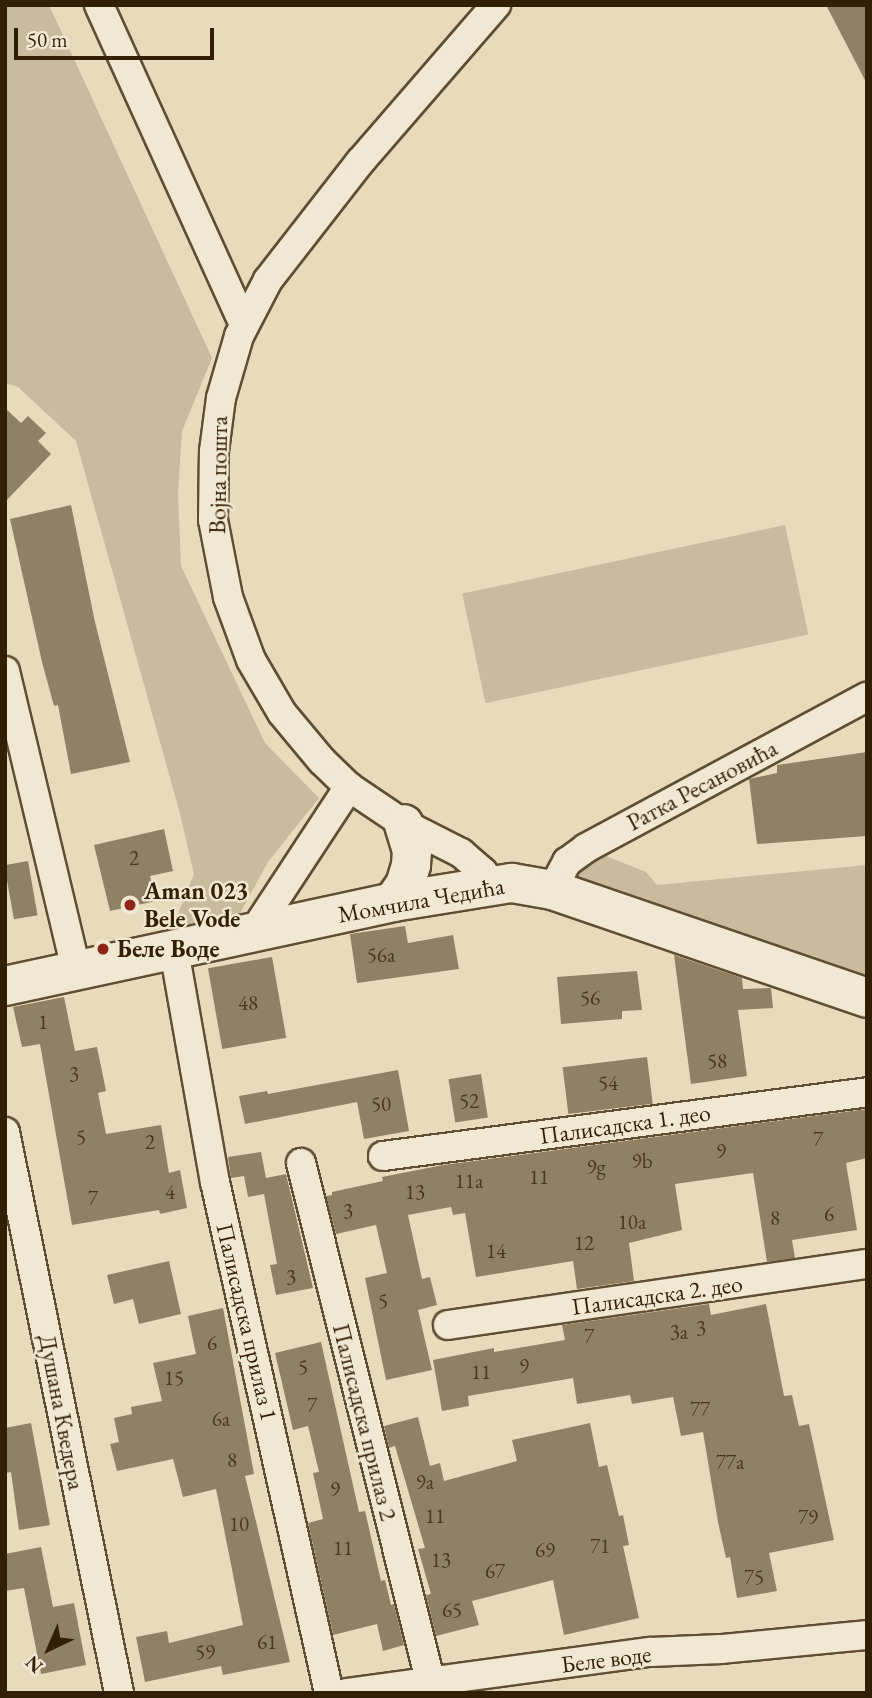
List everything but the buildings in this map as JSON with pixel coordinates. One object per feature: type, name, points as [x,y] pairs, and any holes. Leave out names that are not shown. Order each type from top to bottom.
[{"type":"street","points":[[99,5],[244,325]]},
{"type":"street","name":"Војна пошта","points":[[491,886],[473,862],[404,824],[349,787],[321,761],[282,713],[251,660],[228,597],[213,527],[214,452],[220,398],[244,325],[268,280],[360,162],[496,5]]},
{"type":"street","points":[[5,671],[9,701],[77,973]]},
{"type":"street","name":"Ратка Ресановића","points":[[552,890],[570,858],[586,848],[867,697]]},
{"type":"street","points":[[253,933],[349,787]]},
{"type":"street","points":[[393,902],[408,879],[411,865],[410,837],[404,824]]},
{"type":"street","name":"Момчила Чедића","points":[[5,986],[77,973],[393,902],[522,883],[552,890],[867,998]]},
{"type":"street","name":"Палисадска прилаз 1","points":[[173,950],[215,1182],[329,1693]]},
{"type":"street","name":"Палисадска 1. део","points":[[383,1156],[867,1091]]},
{"type":"street","name":"Душана Кведера","points":[[5,1132],[119,1693]]},
{"type":"street","name":"Палисадска прилаз 2","points":[[300,1163],[430,1680]]},
{"type":"street","name":"Палисадска 2. део","points":[[448,1325],[867,1264]]},
{"type":"street","name":"Беле воде","points":[[346,1693],[650,1652],[721,1649],[867,1635]]},
{"type":"shaded area","points":[[5,5],[49,5],[212,358],[182,431],[178,494],[181,566],[265,743],[319,798],[268,862],[239,915],[228,924],[174,924],[194,874],[179,810],[76,441],[18,387],[5,383]]},
{"type":"shaded area","points":[[785,525],[808,635],[485,703],[462,594]]},
{"type":"shaded area","points":[[586,848],[646,872],[657,885],[867,865],[867,998],[561,872]]},
{"type":"place","name":"Aman 023 Bele Vode","points":[[130,905]]},
{"type":"place","name":"Беле Воде","points":[[103,949]]}]
